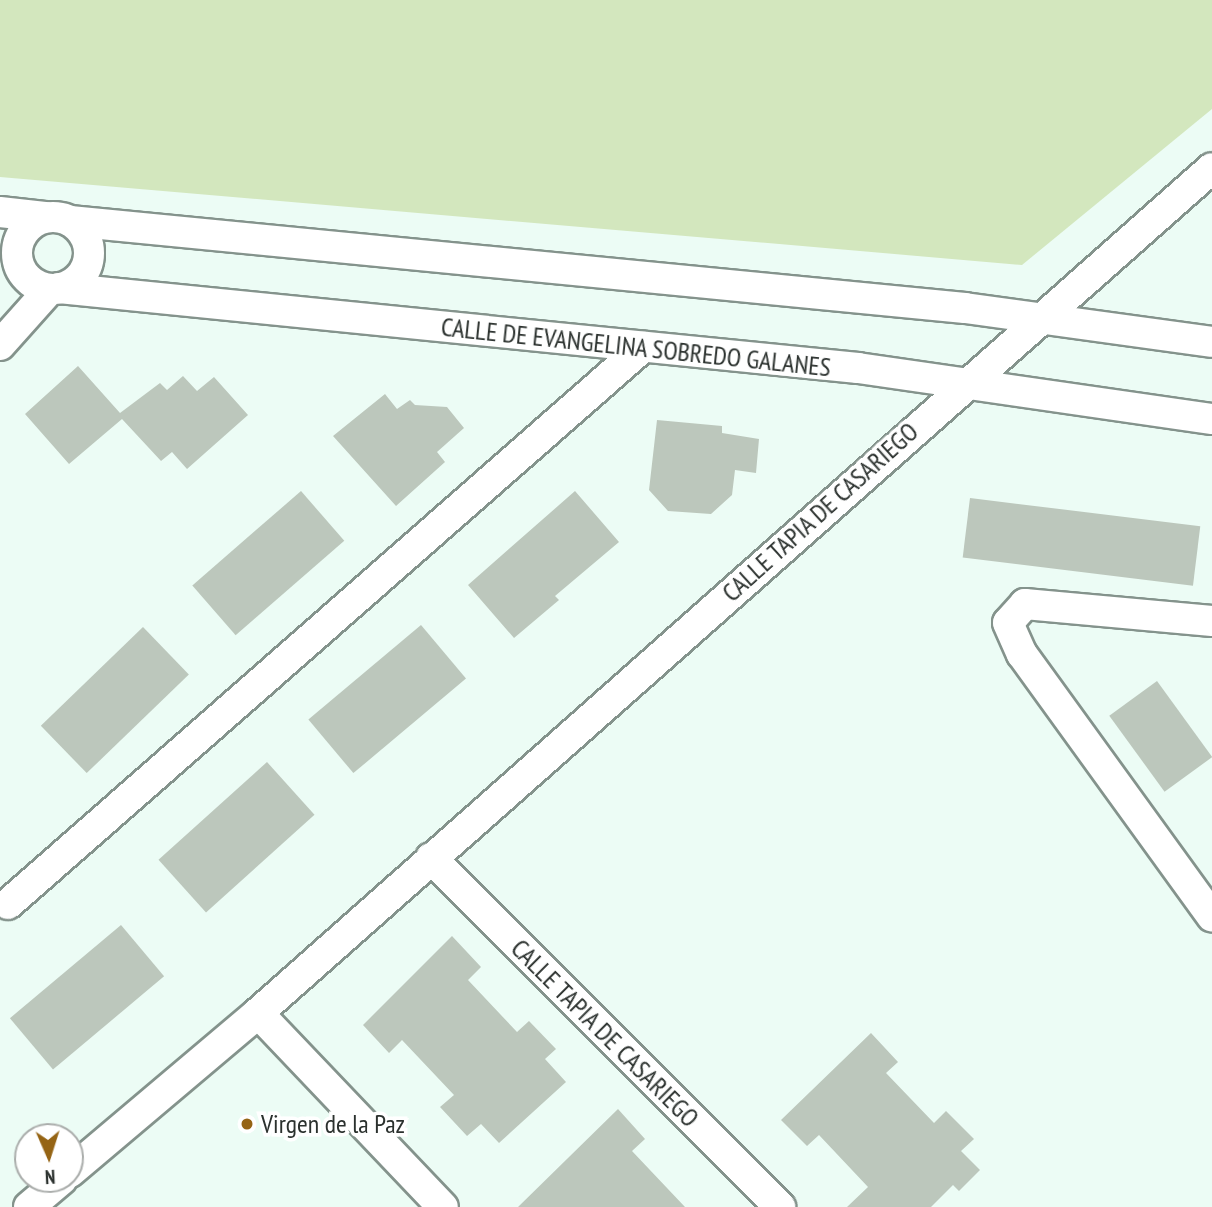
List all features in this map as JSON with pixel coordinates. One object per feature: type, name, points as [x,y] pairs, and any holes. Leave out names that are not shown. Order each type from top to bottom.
[{"type":"street","name":"CALLE TAPIA DE CASARIEGO","points":[[84,1160],[258,1013],[1212,168]]},
{"type":"street","points":[[0,212],[1042,317],[1212,342]]},
{"type":"street","points":[[0,345],[49,288],[79,278],[89,259],[85,237],[57,219]]},
{"type":"street","points":[[49,288],[21,271],[16,249],[26,229],[57,219]]},
{"type":"street","name":"CALLE DE EVANGELINA SOBREDO GALANES","points":[[0,284],[643,347],[968,383],[1212,419]]},
{"type":"street","points":[[8,904],[643,347]]},
{"type":"street","points":[[1212,621],[1025,604],[1008,623],[1022,654],[1212,916]]},
{"type":"street","name":"CALLE TAPIA DE CASARIEGO","points":[[431,858],[780,1207]]},
{"type":"street","points":[[258,1013],[443,1207]]},
{"type":"street","points":[[29,1207],[46,1193]]},
{"type":"green space","points":[[0,0],[1212,0],[1212,109],[1022,265],[0,177]]},
{"type":"building","points":[[78,366],[120,413],[160,383],[167,390],[183,376],[197,391],[214,377],[248,415],[187,469],[172,452],[161,461],[122,419],[69,464],[25,414]]},
{"type":"building","points":[[385,394],[397,409],[410,400],[415,405],[447,407],[464,428],[437,452],[445,462],[396,506],[333,436]]},
{"type":"building","points":[[657,420],[722,426],[722,433],[759,439],[756,473],[735,470],[732,495],[711,514],[668,511],[649,490]]},
{"type":"building","points":[[301,491],[344,541],[236,635],[192,585]]},
{"type":"building","points":[[575,491],[619,542],[555,596],[559,600],[514,638],[468,585]]},
{"type":"building","points":[[970,498],[1200,526],[1193,586],[963,558]]},
{"type":"building","points":[[421,625],[466,679],[353,773],[308,719]]},
{"type":"building","points":[[143,627],[189,674],[87,773],[41,726]]},
{"type":"building","points":[[1157,681],[1212,757],[1165,792],[1109,716]]},
{"type":"building","points":[[267,762],[315,815],[206,912],[159,860]]},
{"type":"building","points":[[121,925],[164,976],[53,1070],[10,1018]]},
{"type":"building","points":[[452,936],[481,967],[468,980],[517,1032],[529,1021],[556,1049],[545,1059],[566,1082],[499,1143],[481,1124],[467,1136],[440,1107],[454,1095],[402,1040],[389,1053],[363,1025]]},
{"type":"building","points":[[871,1033],[898,1062],[886,1073],[934,1123],[946,1111],[974,1139],[961,1151],[980,1170],[959,1191],[953,1185],[931,1207],[847,1207],[868,1187],[819,1135],[807,1146],[781,1120]]},
{"type":"building","points":[[618,1109],[645,1139],[632,1151],[685,1207],[518,1207]]},
{"type":"place","name":"Virgen de la Paz","points":[[247,1124]]}]
